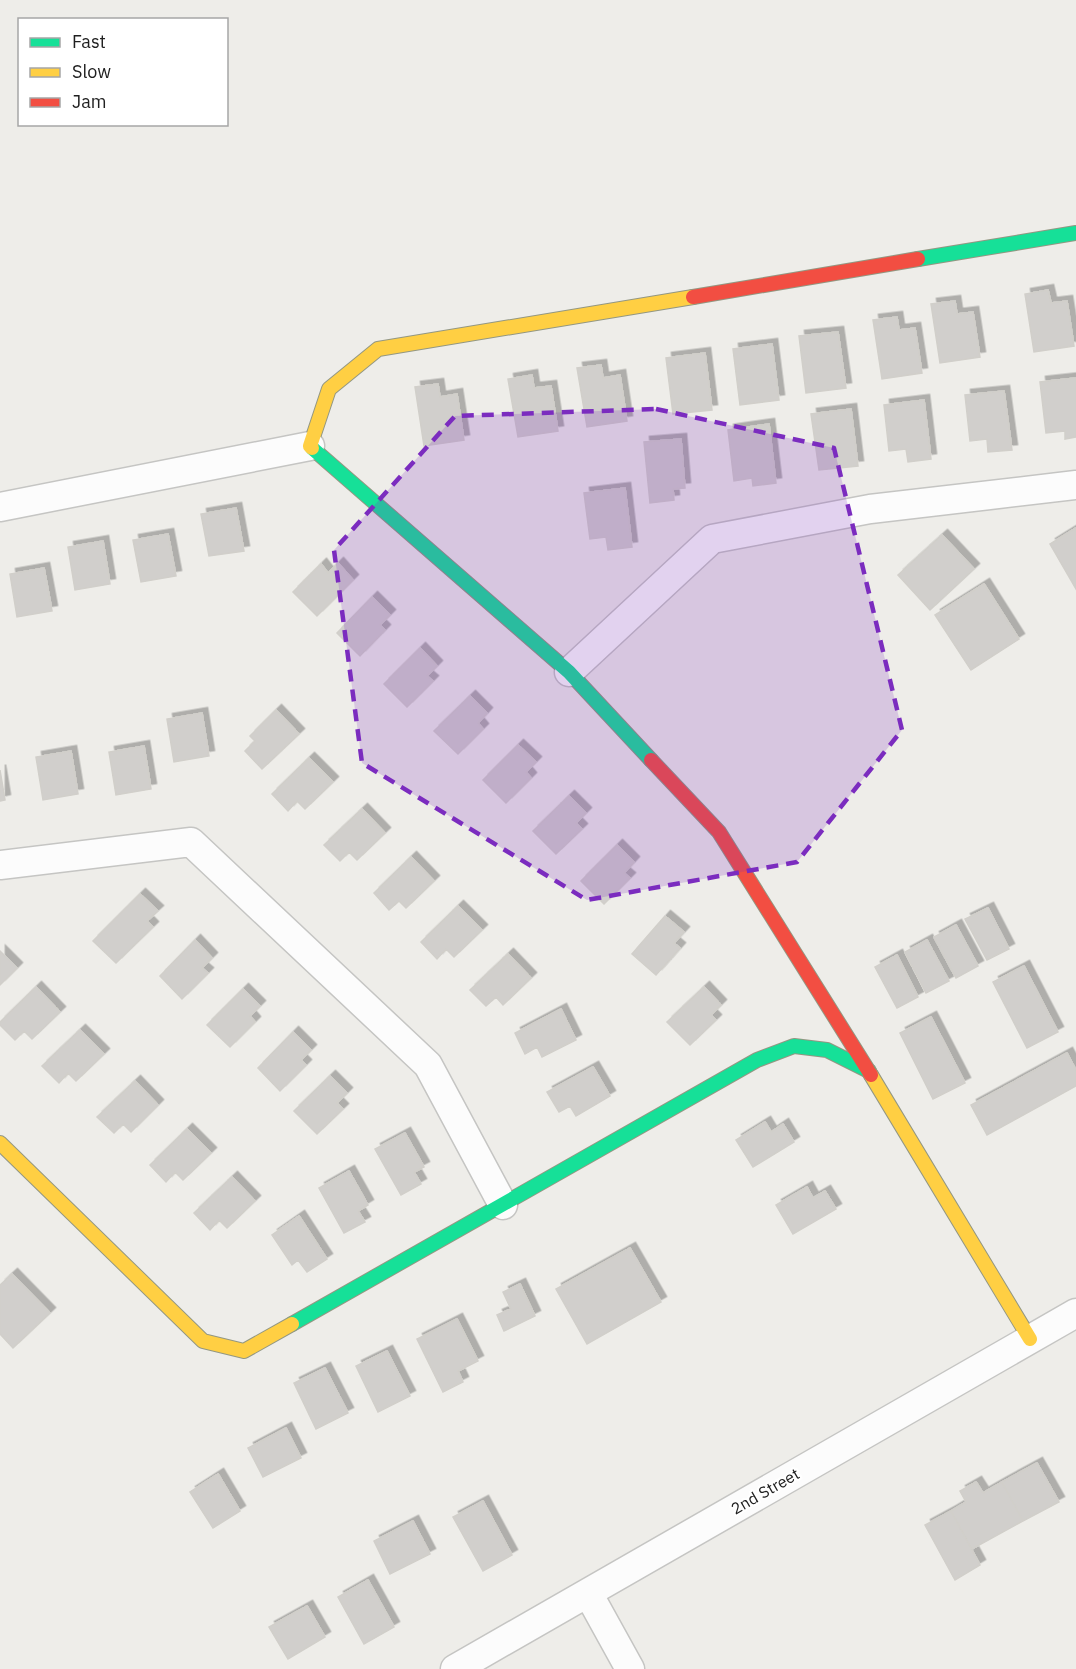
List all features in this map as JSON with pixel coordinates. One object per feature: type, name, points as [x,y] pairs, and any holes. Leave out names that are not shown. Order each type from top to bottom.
[{"type":"street","points":[[310,446],[329,389],[378,349],[1076,233]]},
{"type":"street","points":[[0,507],[310,446]]},
{"type":"street","points":[[310,446],[569,672],[719,832],[869,1071],[1030,1339]]},
{"type":"street","points":[[569,672],[712,539],[870,509],[1076,485]]},
{"type":"street","points":[[0,866],[191,842],[428,1065],[503,1205]]},
{"type":"street","points":[[0,1143],[203,1341],[244,1351],[757,1060],[794,1046],[827,1050],[869,1071]]},
{"type":"street","name":"2nd Street","points":[[455,1669],[1076,1313]]},
{"type":"street","points":[[588,1593],[630,1669]]},
{"type":"highlighted area","points":[[656,409],[834,448],[902,730],[797,862],[587,900],[362,763],[334,550],[455,416]]},
{"type":"building","points":[[1048,290],[1051,303],[1067,301],[1074,346],[1034,352],[1025,294]]},
{"type":"building","points":[[955,301],[957,314],[973,312],[980,357],[940,363],[931,304]]},
{"type":"building","points":[[897,317],[899,330],[915,328],[922,373],[882,379],[873,320]]},
{"type":"building","points":[[838,332],[846,388],[806,393],[799,336]]},
{"type":"building","points":[[772,344],[779,400],[740,405],[733,349]]},
{"type":"building","points":[[705,353],[712,410],[673,414],[666,358]]},
{"type":"building","points":[[601,365],[603,378],[620,375],[627,421],[587,427],[577,368]]},
{"type":"building","points":[[532,375],[534,388],[551,386],[558,431],[518,437],[508,379]]},
{"type":"building","points":[[1076,378],[1076,437],[1065,439],[1065,431],[1046,433],[1040,382]]},
{"type":"building","points":[[438,384],[440,397],[457,394],[464,440],[424,446],[415,387]]},
{"type":"building","points":[[1004,391],[1012,450],[988,452],[987,439],[970,441],[965,395]]},
{"type":"building","points":[[924,400],[931,459],[908,462],[906,449],[889,451],[884,405]]},
{"type":"building","points":[[851,409],[858,466],[819,470],[811,414]]},
{"type":"building","points":[[769,424],[776,483],[753,486],[752,478],[734,481],[728,430]]},
{"type":"building","points":[[681,439],[685,488],[673,489],[674,500],[650,503],[644,442]]},
{"type":"building","points":[[625,488],[632,547],[608,550],[606,537],[590,539],[584,493]]},
{"type":"building","points":[[236,508],[244,551],[209,556],[201,514]]},
{"type":"building","points":[[1076,528],[1076,589],[1050,544]]},
{"type":"building","points":[[168,534],[176,576],[141,582],[133,540]]},
{"type":"building","points":[[942,535],[974,569],[930,610],[898,575]]},
{"type":"building","points":[[103,541],[110,584],[75,590],[68,547]]},
{"type":"building","points":[[338,563],[353,580],[317,616],[293,592],[321,564],[328,573]]},
{"type":"building","points":[[44,568],[52,611],[17,617],[10,574]]},
{"type":"building","points":[[984,584],[1019,639],[971,670],[935,615]]},
{"type":"building","points":[[372,597],[390,615],[380,625],[385,630],[360,656],[337,633]]},
{"type":"building","points":[[420,648],[437,666],[427,676],[433,681],[407,707],[384,684]]},
{"type":"building","points":[[470,696],[487,713],[478,723],[483,729],[458,754],[434,731]]},
{"type":"building","points":[[276,710],[299,734],[262,769],[245,751],[255,741],[250,736]]},
{"type":"building","points":[[202,713],[209,756],[174,762],[167,719]]},
{"type":"building","points":[[518,745],[536,762],[526,772],[531,778],[506,803],[483,780]]},
{"type":"building","points":[[144,746],[151,789],[116,795],[109,752]]},
{"type":"building","points":[[71,751],[78,794],[43,800],[36,757]]},
{"type":"building","points":[[309,758],[333,782],[305,809],[297,801],[288,811],[272,794]]},
{"type":"building","points":[[0,770],[5,800],[0,801]]},
{"type":"building","points":[[569,796],[586,813],[576,823],[582,829],[556,854],[533,831]]},
{"type":"building","points":[[362,809],[385,833],[357,860],[349,852],[340,861],[324,845]]},
{"type":"building","points":[[617,845],[634,862],[624,873],[630,878],[604,904],[581,881]]},
{"type":"building","points":[[411,857],[434,881],[406,908],[399,901],[389,910],[374,893]]},
{"type":"building","points":[[140,894],[158,911],[147,921],[153,927],[116,963],[93,941]]},
{"type":"building","points":[[458,906],[482,930],[454,957],[446,949],[437,959],[421,942]]},
{"type":"building","points":[[988,908],[1009,949],[987,960],[965,919]]},
{"type":"building","points":[[665,916],[684,932],[674,943],[680,948],[656,975],[632,954]]},
{"type":"building","points":[[956,925],[978,966],[956,978],[934,937]]},
{"type":"building","points":[[195,940],[212,958],[202,968],[208,973],[182,999],[160,976]]},
{"type":"building","points":[[927,940],[949,981],[926,993],[905,952]]},
{"type":"building","points":[[0,951],[17,968],[0,985]]},
{"type":"building","points":[[508,954],[531,978],[503,1005],[496,997],[486,1006],[470,990]]},
{"type":"building","points":[[897,955],[918,997],[897,1008],[875,967]]},
{"type":"building","points":[[1024,966],[1058,1032],[1027,1048],[993,982]]},
{"type":"building","points":[[36,987],[60,1012],[32,1039],[24,1031],[15,1040],[0,1025],[0,1022]]},
{"type":"building","points":[[704,987],[721,1005],[711,1015],[716,1020],[690,1045],[667,1022]]},
{"type":"building","points":[[243,989],[260,1006],[250,1016],[255,1022],[230,1047],[207,1025]]},
{"type":"building","points":[[561,1009],[576,1040],[542,1057],[537,1047],[525,1054],[515,1033]]},
{"type":"building","points":[[931,1017],[965,1083],[933,1099],[900,1033]]},
{"type":"building","points":[[80,1030],[104,1054],[76,1081],[68,1073],[59,1083],[42,1066]]},
{"type":"building","points":[[293,1032],[311,1050],[301,1060],[306,1065],[280,1091],[258,1068]]},
{"type":"building","points":[[1067,1053],[1076,1070],[1076,1086],[987,1135],[971,1105]]},
{"type":"building","points":[[593,1067],[610,1096],[576,1116],[570,1106],[559,1112],[547,1092]]},
{"type":"building","points":[[330,1076],[347,1093],[337,1103],[343,1109],[317,1134],[294,1111]]},
{"type":"building","points":[[135,1081],[158,1105],[131,1132],[123,1124],[114,1133],[97,1117]]},
{"type":"building","points":[[765,1122],[771,1132],[783,1124],[794,1142],[753,1167],[736,1140]]},
{"type":"building","points":[[187,1129],[211,1153],[183,1180],[175,1172],[166,1182],[150,1165]]},
{"type":"building","points":[[405,1133],[424,1167],[414,1172],[421,1184],[401,1195],[375,1149]]},
{"type":"building","points":[[349,1171],[368,1205],[358,1211],[365,1222],[344,1233],[319,1188]]},
{"type":"building","points":[[232,1177],[255,1201],[227,1228],[219,1220],[210,1230],[194,1213]]},
{"type":"building","points":[[807,1187],[813,1198],[825,1191],[836,1209],[793,1234],[776,1205]]},
{"type":"building","points":[[299,1216],[327,1259],[307,1272],[298,1260],[292,1265],[272,1235]]},
{"type":"building","points":[[630,1248],[661,1302],[587,1344],[556,1289]]},
{"type":"building","points":[[12,1274],[50,1313],[13,1348],[0,1334],[0,1285]]},
{"type":"building","points":[[520,1284],[535,1316],[504,1331],[497,1315],[511,1309],[503,1292]]},
{"type":"building","points":[[457,1319],[478,1361],[458,1371],[463,1382],[443,1392],[417,1339]]},
{"type":"building","points":[[387,1351],[410,1396],[378,1412],[356,1366]]},
{"type":"building","points":[[325,1368],[348,1413],[316,1429],[294,1383]]},
{"type":"building","points":[[286,1428],[301,1458],[263,1477],[248,1448]]},
{"type":"building","points":[[1037,1463],[1059,1502],[1023,1521],[1002,1482]]},
{"type":"building","points":[[218,1474],[240,1511],[213,1528],[190,1492]]},
{"type":"building","points":[[976,1482],[983,1493],[1002,1482],[1023,1521],[972,1549],[951,1511],[966,1502],[960,1491]]},
{"type":"building","points":[[483,1501],[512,1555],[483,1571],[453,1517]]},
{"type":"building","points":[[951,1511],[980,1565],[955,1580],[925,1525]]},
{"type":"building","points":[[413,1521],[430,1554],[390,1574],[374,1541]]},
{"type":"building","points":[[368,1580],[394,1627],[364,1644],[338,1597]]},
{"type":"building","points":[[307,1606],[325,1637],[288,1659],[269,1627]]},
{"type":"traffic: fast","points":[[918,259],[1076,233]]},
{"type":"traffic: fast","points":[[312,448],[569,672],[651,760]]},
{"type":"traffic: fast","points":[[292,1324],[757,1060],[794,1046],[827,1050],[869,1071]]},
{"type":"traffic: slow","points":[[312,448],[310,446],[329,389],[378,349],[693,297]]},
{"type":"traffic: slow","points":[[871,1075],[1030,1339]]},
{"type":"traffic: slow","points":[[0,1143],[203,1341],[244,1351],[292,1324]]},
{"type":"traffic: jam","points":[[693,297],[918,259]]},
{"type":"traffic: jam","points":[[651,760],[719,832],[871,1075]]}]
